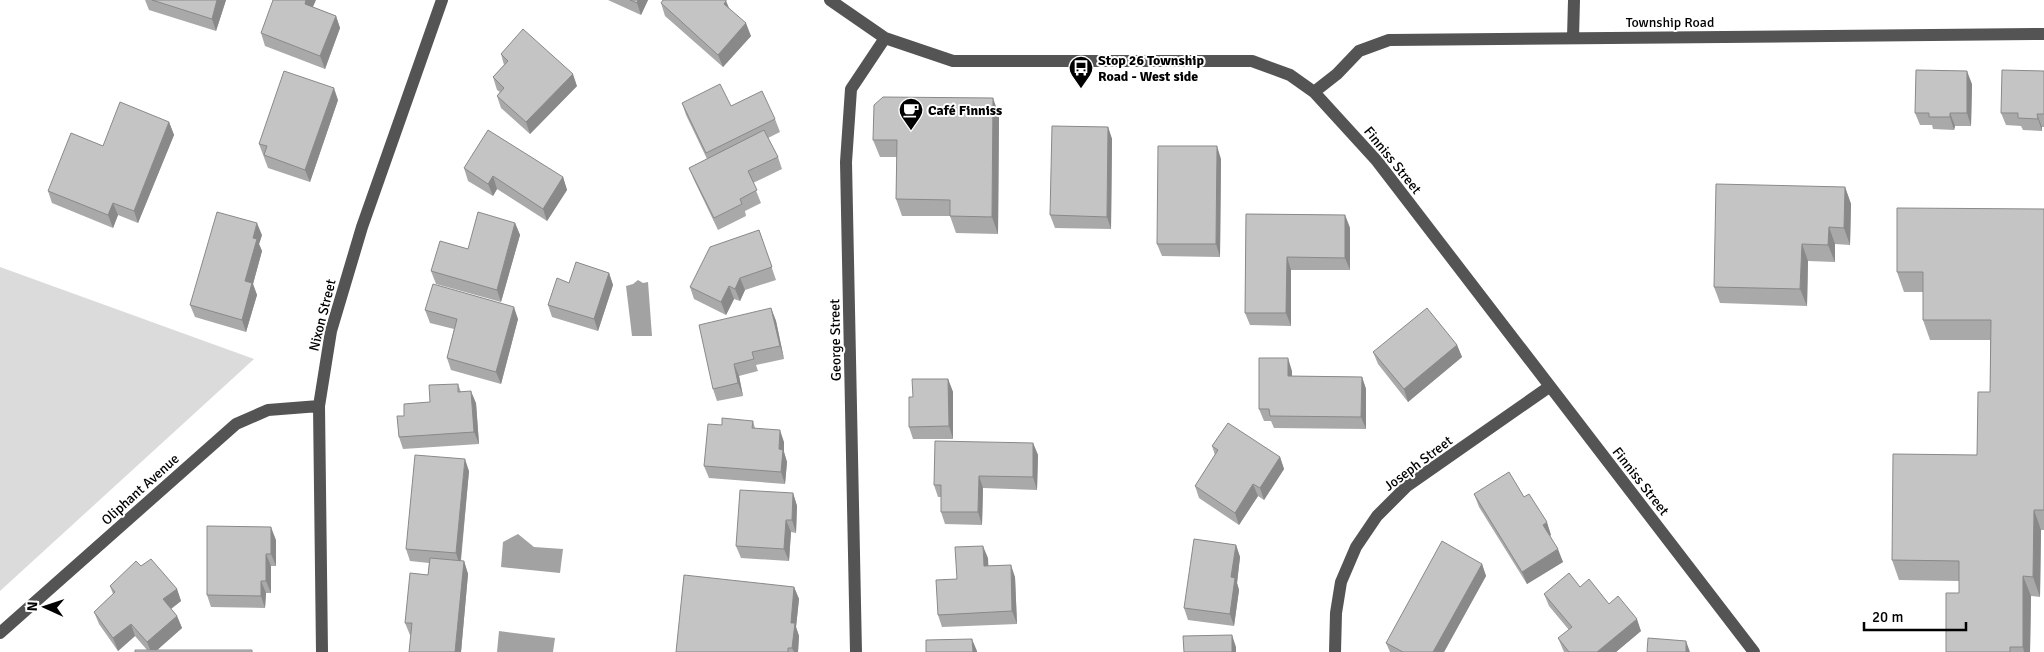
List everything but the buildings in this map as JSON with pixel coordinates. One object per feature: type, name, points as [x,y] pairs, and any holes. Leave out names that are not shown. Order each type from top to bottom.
[{"type":"street","name":"Nixon Street","points":[[322,652],[319,406],[331,331],[362,227],[442,0]]},
{"type":"street","name":"Finniss Street","points":[[830,0],[885,38],[953,61],[1252,61],[1290,75],[1314,92],[1377,161],[1754,652]]},
{"type":"street","points":[[1573,38],[1574,0]]},
{"type":"street","name":"Township Road","points":[[1314,92],[1337,74],[1359,50],[1389,40],[2044,34]]},
{"type":"street","name":"George Street","points":[[856,652],[846,162],[851,89],[885,38]]},
{"type":"street","name":"Joseph Street","points":[[1335,652],[1336,613],[1341,582],[1356,547],[1377,516],[1407,486],[1549,387]]},
{"type":"street","name":"Oliphant Avenue","points":[[0,633],[236,424],[268,410],[319,406]]},
{"type":"shaded area","points":[[0,267],[254,359],[0,591]]},
{"type":"shaded area","points":[[638,280],[643,283],[648,282],[652,336],[632,336],[626,286]]},
{"type":"shaded area","points":[[518,534],[534,547],[563,549],[560,573],[501,567],[503,542]]},
{"type":"shaded area","points":[[499,631],[555,638],[553,652],[497,652]]},
{"type":"place","name":"Stop 26 Township Road - West side","points":[[1081,89]]},
{"type":"place","name":"Café Finniss","points":[[911,131]]}]
